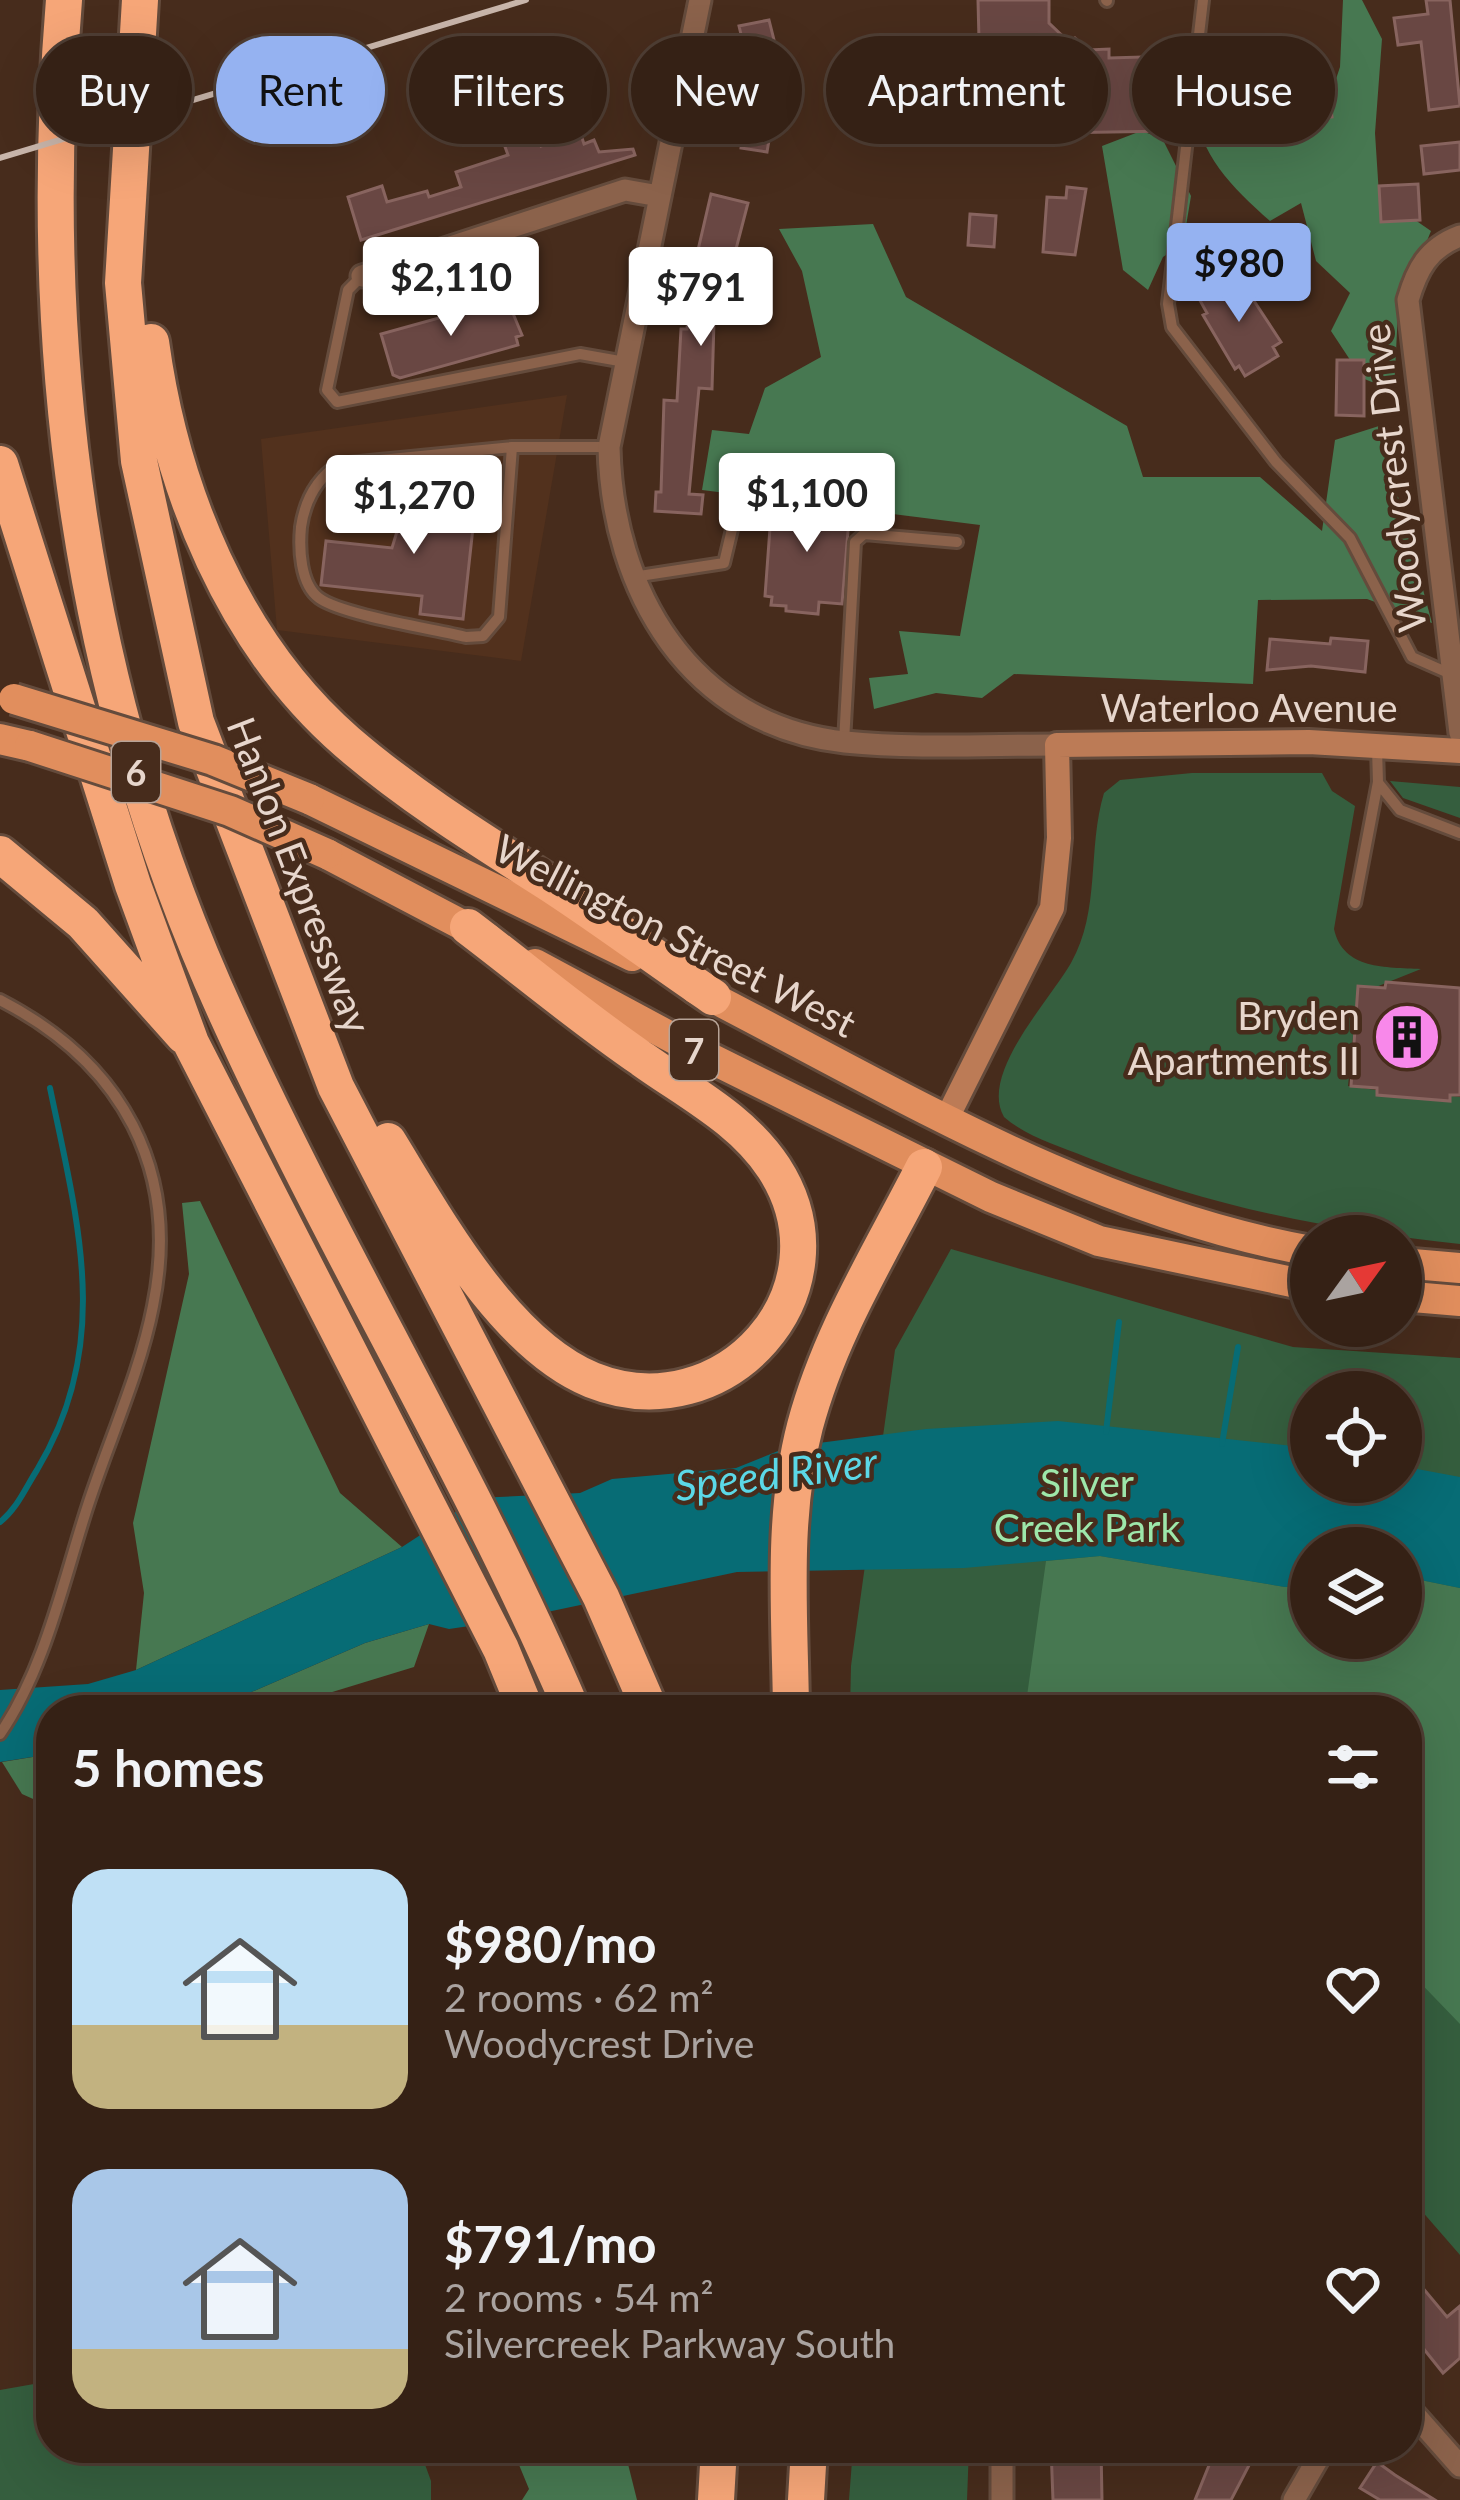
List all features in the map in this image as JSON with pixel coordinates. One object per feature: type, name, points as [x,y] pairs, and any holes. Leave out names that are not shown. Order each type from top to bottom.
[{"type":"highway","name":"6","points":[[64,0],[55,110],[59,358],[69,473],[109,686],[165,866],[226,1014],[464,1480],[565,1695]]},
{"type":"highway","name":"Hanlon Expressway","points":[[140,0],[123,283],[139,460],[196,722],[313,1014],[336,1087],[532,1461],[643,1695]]},
{"type":"highway","points":[[128,148],[157,385],[169,435],[204,538],[257,637],[344,740],[379,768],[713,997]]},
{"type":"highway","points":[[0,464],[133,884],[191,1043],[519,1695]]},
{"type":"highway","points":[[0,854],[83,922],[191,1043]]},
{"type":"highway","points":[[313,1014],[441,1225],[521,1329],[592,1380],[634,1390],[678,1390],[728,1373],[766,1340],[788,1298],[798,1255],[792,1210],[774,1169],[737,1126],[468,927]]},
{"type":"highway","points":[[791,1695],[794,1493],[818,1386],[851,1302],[924,1167]]},
{"type":"highway","points":[[716,2500],[718,2463]]},
{"type":"highway","points":[[806,2500],[808,2463]]},
{"type":"main road","name":"Wellington Street West","points":[[7,698],[154,740],[308,800],[505,890],[1093,1191],[1236,1238],[1290,1247]]},
{"type":"main road","name":"7","points":[[15,743],[210,804],[327,854],[924,1167],[1099,1241],[1290,1282]]},
{"type":"main road","name":"Waterloo Avenue","points":[[924,1167],[947,1118]]},
{"type":"main road","points":[[1422,1265],[1460,1268]]},
{"type":"main road","points":[[1422,1298],[1460,1301]]},
{"type":"street","points":[[700,0],[609,447],[613,516],[630,577],[665,637],[709,682],[781,724],[844,742],[1057,745]]},
{"type":"street","points":[[362,276],[626,190],[659,196]]},
{"type":"street","name":"Woodycrest Drive","points":[[1460,236],[1434,249],[1416,272],[1408,300],[1460,734]]},
{"type":"street","name":"Waterloo Avenue","points":[[947,1118],[1052,908],[1059,863],[1057,745],[1377,745],[1460,751]]},
{"type":"street","points":[[1422,2423],[1460,2466]]},
{"type":"street","points":[[1002,2463],[1002,2500]]},
{"type":"street","points":[[1294,2500],[1315,2463]]},
{"type":"lane","points":[[1203,0],[1168,304],[1172,327],[1276,462],[1350,538],[1412,656],[1453,675]]},
{"type":"lane","points":[[362,276],[349,290],[328,390],[337,402],[580,354],[625,362]]},
{"type":"lane","points":[[512,447],[500,617],[483,636],[466,637],[341,606],[320,598],[310,586],[298,550],[304,508],[323,475],[339,464],[512,447],[609,447]]},
{"type":"lane","points":[[630,577],[724,563],[738,504]]},
{"type":"lane","points":[[844,742],[844,674],[858,536],[957,542]]},
{"type":"lane","points":[[1354,903],[1378,782],[1377,745]]},
{"type":"lane","points":[[1378,782],[1400,810],[1460,833]]},
{"type":"lane","points":[[0,1000],[46,1023],[97,1070],[138,1130],[160,1198],[153,1305],[33,1676],[0,1733]]},
{"type":"shaded area","points":[[567,395],[521,661],[277,630],[261,439]]},
{"type":"green space","points":[[1343,0],[1362,0],[1382,39],[1375,133],[1379,195],[1431,231],[1398,312],[1394,391],[1362,378],[1331,331],[1350,293],[1316,261],[1301,203],[1270,221],[1230,182],[1205,144],[1335,144],[1335,82]]},
{"type":"green space","points":[[1132,134],[1132,144],[1165,144],[1191,196],[1183,244],[1163,257],[1148,290],[1123,270],[1102,146]]},
{"type":"green space","points":[[873,224],[906,297],[1127,426],[1143,477],[1260,477],[1322,531],[1335,440],[1379,426],[1432,623],[1367,599],[1258,600],[1253,684],[1014,674],[982,698],[936,693],[874,709],[869,678],[908,674],[899,631],[960,636],[980,525],[702,490],[712,430],[749,434],[765,388],[821,357],[802,271],[779,229]]},
{"type":"green space","points":[[1192,773],[1322,773],[1332,791],[1355,806],[1334,929],[1339,942],[1346,952],[1368,964],[1421,969],[1376,987],[1358,986],[1348,1086],[1376,1090],[1376,1095],[1450,1102],[1451,1096],[1460,1097],[1460,1244],[1422,1239],[1422,1215],[1290,1218],[1224,1203],[1054,1145],[1004,1117],[999,1100],[1009,1059],[1080,943],[1104,793],[1120,780]]},
{"type":"green space","points":[[1390,781],[1460,787],[1460,818],[1403,798]]},
{"type":"green space","points":[[200,1201],[340,1493],[402,1547],[136,1670],[144,1593],[133,1523],[189,1274],[182,1203]]},
{"type":"green space","name":"Silver Creek Park","points":[[951,1249],[1290,1347],[1460,1358],[1460,2255],[1422,2211],[1422,1695],[850,1695],[895,1350]]},
{"type":"green space","points":[[1100,1556],[1290,1587],[1290,1659],[1422,1659],[1422,1580],[1460,1588],[1460,2024],[1422,1985],[1422,1695],[1027,1695],[1046,1561]]},
{"type":"green space","points":[[429,1624],[414,1667],[327,1695],[245,1695],[365,1643]]},
{"type":"green space","points":[[36,1756],[36,1800],[22,1794],[2,1762]]},
{"type":"green space","points":[[36,2384],[36,2463],[424,2463],[431,2500],[0,2500],[0,2390]]},
{"type":"green space","points":[[518,2463],[628,2463],[637,2500],[522,2500],[529,2489]]},
{"type":"green space","points":[[852,2463],[968,2463],[967,2500],[849,2500]]},
{"type":"water","name":"Speed River","points":[[1058,1421],[1290,1446],[1290,1503],[1422,1503],[1422,1470],[1460,1477],[1460,1588],[1422,1580],[1422,1527],[1290,1527],[1290,1587],[1285,1587],[1100,1556],[964,1568],[737,1572],[504,1621],[449,1629],[429,1624],[365,1643],[245,1695],[36,1695],[36,1756],[0,1762],[0,1690],[88,1684],[136,1670],[402,1547],[477,1498],[580,1493],[612,1479],[736,1468],[788,1447],[926,1429]]},
{"type":"building","points":[[978,0],[1049,0],[1049,23],[1063,36],[979,36]]},
{"type":"building","points":[[1426,0],[1450,0],[1460,106],[1429,110],[1421,42],[1398,45],[1394,18],[1428,14]]},
{"type":"building","points":[[769,20],[773,36],[741,36],[739,26]]},
{"type":"building","points":[[1108,49],[1109,58],[1132,57],[1132,132],[1108,132]]},
{"type":"building","points":[[1460,142],[1460,170],[1424,174],[1421,146]]},
{"type":"building","points":[[504,144],[596,144],[599,152],[633,149],[635,155],[361,240],[348,197],[382,186],[387,202],[427,191],[429,197],[461,187],[456,172],[508,155]]},
{"type":"building","points":[[742,144],[768,144],[767,152],[741,148]]},
{"type":"building","points":[[1418,184],[1420,220],[1381,222],[1379,186]]},
{"type":"building","points":[[1067,187],[1086,189],[1075,255],[1043,252],[1047,197],[1066,198]]},
{"type":"building","points":[[711,194],[748,203],[723,299],[761,302],[760,323],[714,321],[712,389],[699,388],[689,494],[703,495],[701,514],[655,511],[656,492],[661,492],[664,400],[677,401],[681,329],[687,329],[692,276]]},
{"type":"building","points":[[970,214],[996,216],[994,247],[968,245]]},
{"type":"building","points":[[1235,272],[1281,342],[1273,347],[1278,356],[1245,376],[1239,366],[1235,369],[1203,315],[1207,313],[1197,295]]},
{"type":"building","points":[[507,299],[522,335],[516,337],[518,345],[400,378],[393,375],[381,334]]},
{"type":"building","points":[[1337,360],[1364,360],[1364,416],[1336,415]]},
{"type":"building","points":[[412,492],[476,500],[463,619],[420,614],[422,596],[321,585],[326,541],[392,548],[399,525],[408,526]]},
{"type":"building","points":[[772,501],[850,507],[842,604],[819,602],[818,614],[771,605],[772,597],[765,596]]},
{"type":"building","points":[[1331,638],[1368,641],[1365,672],[1311,666],[1267,670],[1270,639],[1330,644]]},
{"type":"building","name":"Bryden Apartments II","points":[[1386,982],[1460,988],[1460,1095],[1450,1095],[1450,1101],[1377,1095],[1377,1088],[1351,1086],[1358,986],[1385,988]]},
{"type":"building","points":[[1422,2287],[1447,2317],[1460,2306],[1460,2358],[1443,2373],[1422,2347]]},
{"type":"building","points":[[1052,2463],[1101,2463],[1102,2500],[1053,2500]]},
{"type":"building","points":[[1210,2463],[1250,2463],[1231,2500],[1195,2500]]},
{"type":"building","points":[[1378,2463],[1435,2500],[1380,2500],[1360,2488]]},
{"type":"waterway","points":[[0,1522],[21,1498],[61,1423],[82,1329],[78,1235],[50,1088]]},
{"type":"waterway","points":[[1106,1432],[1119,1322]]},
{"type":"waterway","points":[[1222,1444],[1238,1347]]},
{"type":"railway","points":[[0,158],[526,0]]},
{"type":"place","name":"Bryden Apartments II","points":[[1407,1037]]}]
